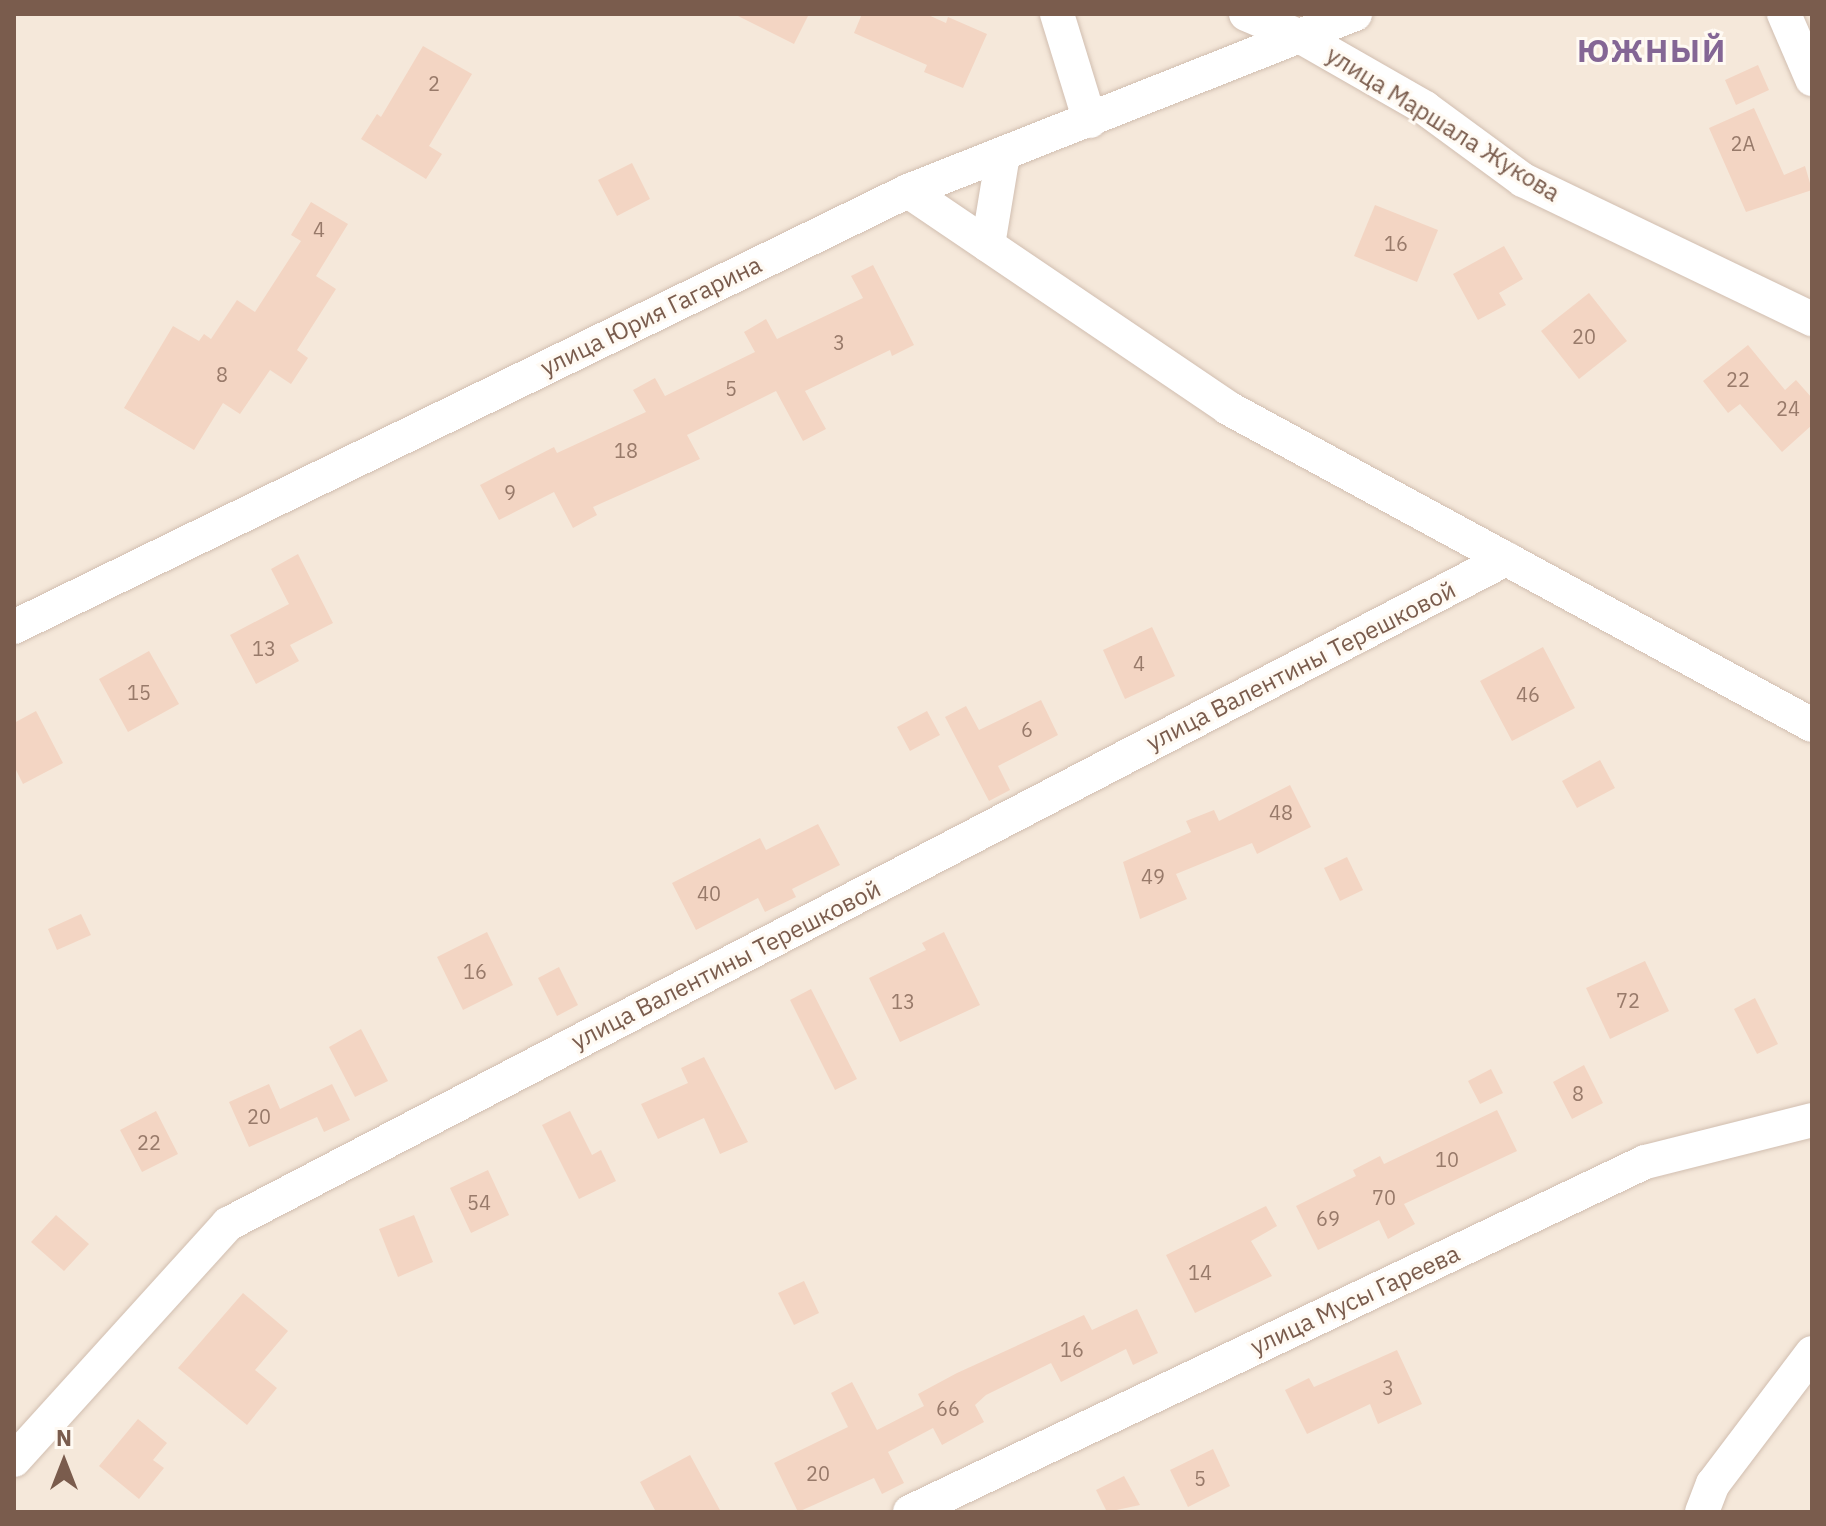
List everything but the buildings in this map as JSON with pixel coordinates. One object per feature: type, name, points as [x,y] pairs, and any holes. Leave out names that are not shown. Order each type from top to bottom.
[{"type":"street","points":[[1057,14],[1090,121]]},
{"type":"street","name":"улица Маршала Жукова","points":[[1246,14],[1303,38],[1425,108],[1523,180],[1812,319]]},
{"type":"street","name":"улица Юрия Гагарина","points":[[14,627],[908,191],[1303,38],[1355,14]]},
{"type":"street","points":[[1784,14],[1812,79]]},
{"type":"street","points":[[988,245],[1003,154]]},
{"type":"street","points":[[908,191],[1228,408],[1812,725]]},
{"type":"street","name":"улица Валентины Терешковой","points":[[14,1460],[228,1224],[1506,559]]},
{"type":"street","name":"улица Мусы Гареева","points":[[910,1512],[1645,1162],[1812,1120]]},
{"type":"street","points":[[1702,1512],[1713,1484],[1812,1353]]},
{"type":"shaded area","points":[[14,14],[1812,14],[1812,1512],[14,1512]]},
{"type":"district","name":"ЮЖНЫЙ","points":[[1652,50]]}]
